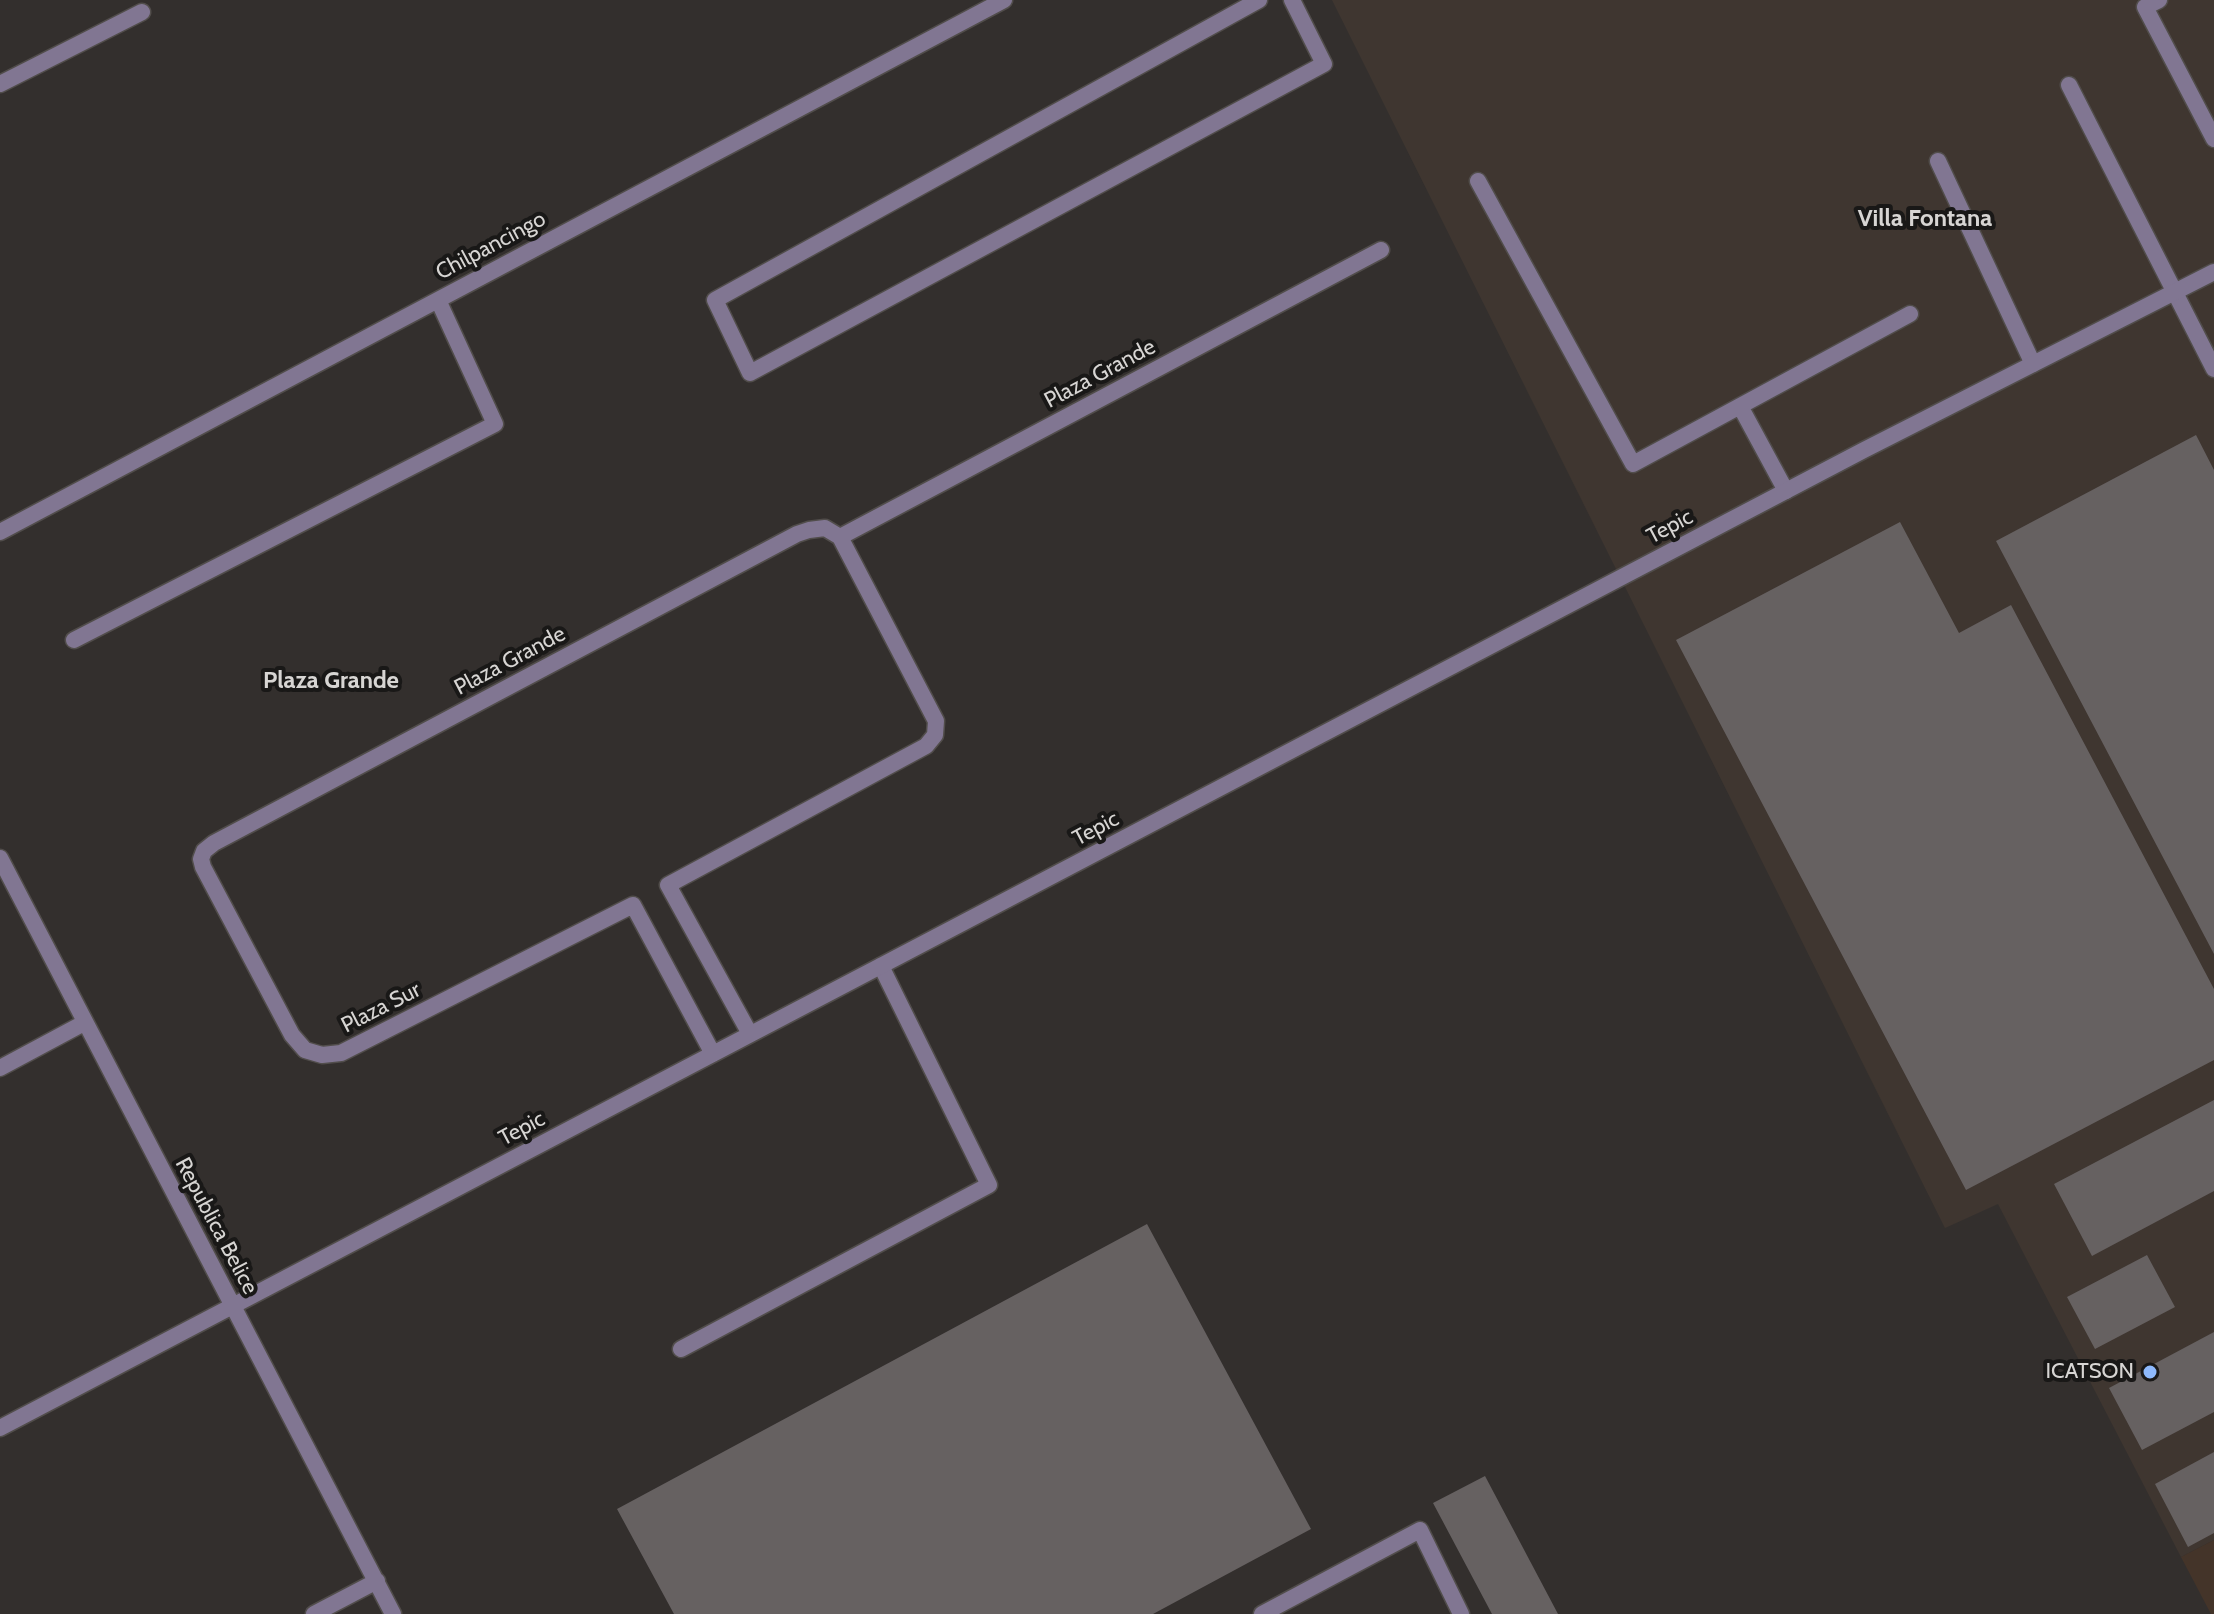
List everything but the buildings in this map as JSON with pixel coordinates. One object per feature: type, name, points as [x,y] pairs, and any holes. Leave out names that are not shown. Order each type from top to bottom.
[{"type":"street","name":"Chilpancingo","points":[[0,532],[1004,0]]},
{"type":"street","points":[[1259,0],[715,300],[750,373],[1324,64],[1292,0]]},
{"type":"street","points":[[2159,0],[2145,7],[2214,139]]},
{"type":"street","points":[[0,84],[142,12]]},
{"type":"street","points":[[2069,85],[2214,369]]},
{"type":"street","points":[[1938,161],[2033,364]]},
{"type":"street","points":[[1478,181],[1633,464],[1910,314]]},
{"type":"street","name":"Plaza Grande","points":[[204,851],[228,835],[797,534],[825,528],[840,537],[1381,250]]},
{"type":"street","name":"Tepic","points":[[0,1428],[1786,491],[2214,272]]},
{"type":"street","points":[[74,640],[495,424],[438,300]]},
{"type":"street","points":[[1740,406],[1786,491]]},
{"type":"street","points":[[750,1034],[668,885],[926,746],[935,735],[936,721],[840,537]]},
{"type":"street","name":"Plaza Sur","points":[[204,851],[201,859],[203,867],[292,1035],[305,1050],[322,1055],[341,1053],[633,905],[713,1054]]},
{"type":"street","name":"Republica Belice","points":[[0,858],[393,1614]]},
{"type":"street","points":[[681,1349],[989,1185],[881,966]]},
{"type":"street","points":[[0,1068],[84,1023]]},
{"type":"street","points":[[1262,1614],[1420,1530],[1461,1614]]},
{"type":"street","points":[[314,1614],[377,1581]]},
{"type":"shaded area","points":[[1332,0],[2214,0],[2214,1540],[2181,1557],[1998,1204],[1945,1228]]},
{"type":"shaded area","points":[[2214,1540],[2214,1614],[2211,1614],[2181,1557]]},
{"type":"place","name":"ICATSON","points":[[2150,1372]]},
{"type":"district","name":"Villa Fontana","points":[[1925,219]]},
{"type":"district","name":"Plaza Grande","points":[[331,681]]}]
